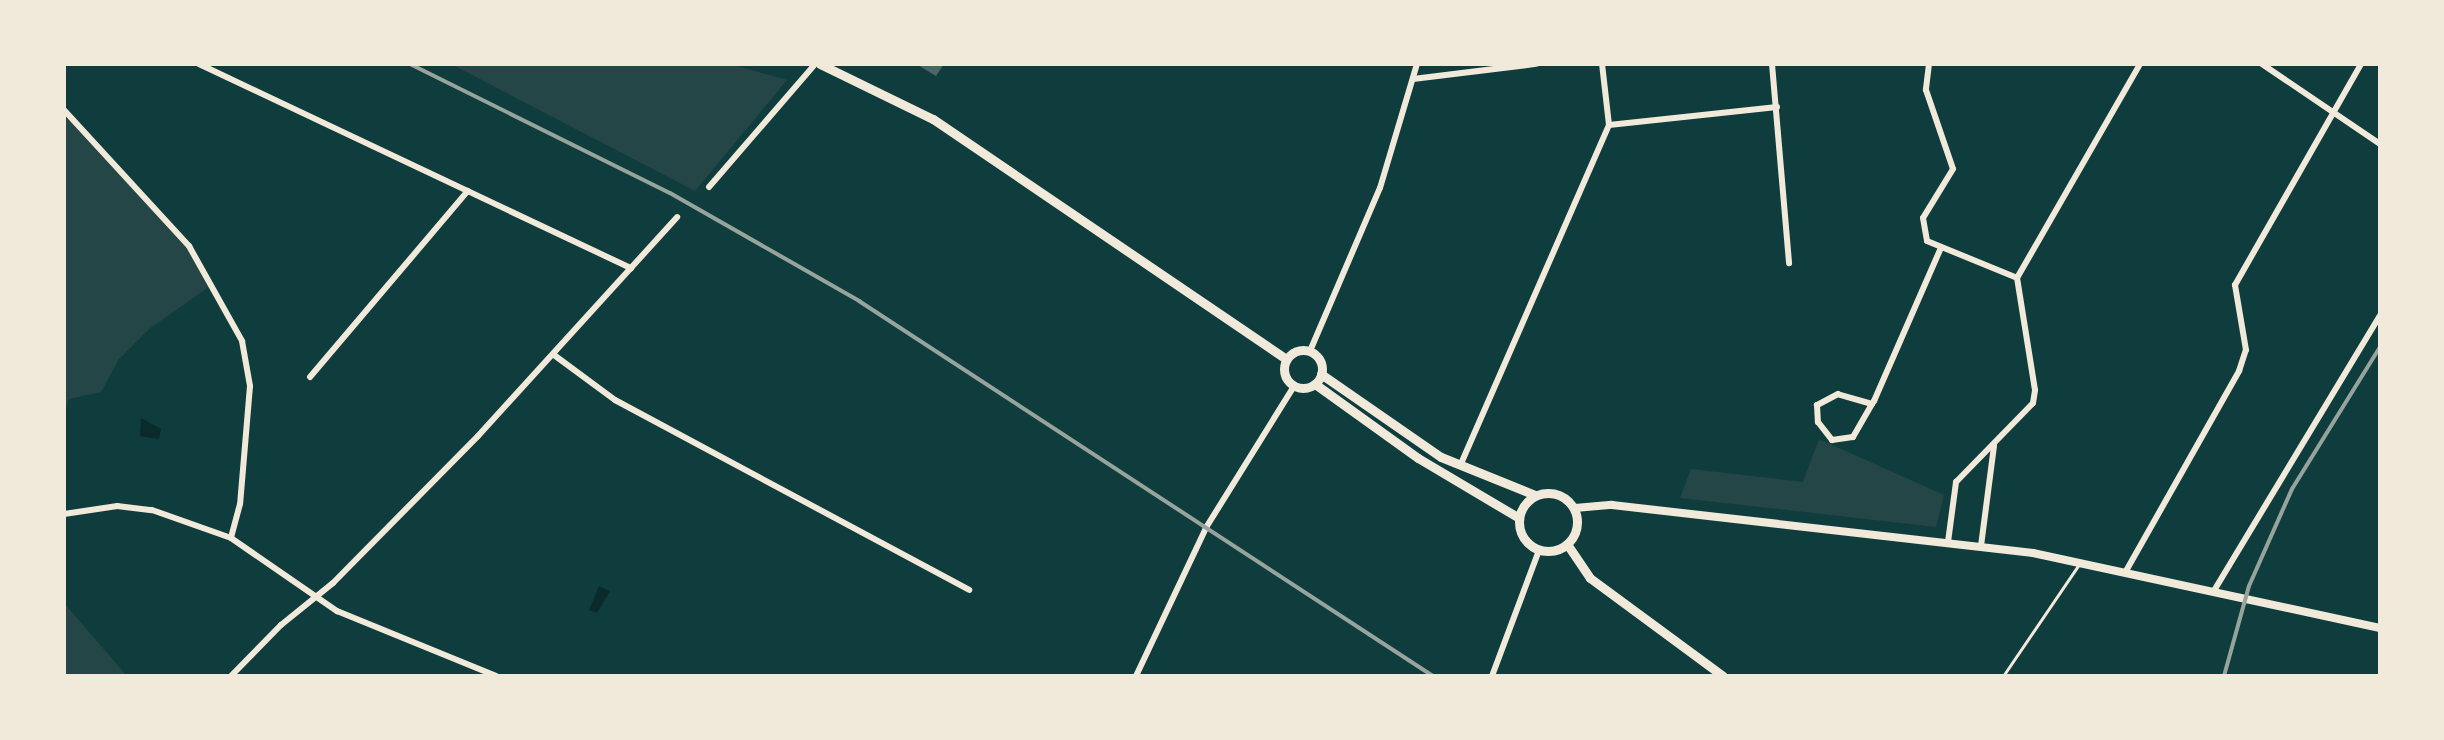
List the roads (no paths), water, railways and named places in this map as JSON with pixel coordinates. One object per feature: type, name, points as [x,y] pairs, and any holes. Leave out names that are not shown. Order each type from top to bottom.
[{"type":"main road","points":[[818,64],[933,119],[1286,359]]},
{"type":"main road","points":[[1315,384],[1321,374],[1318,358],[1310,351],[1297,351],[1286,359],[1283,371],[1294,386],[1315,384],[1418,458],[1519,518],[1526,541],[1539,550],[1567,544],[1577,527],[1575,508],[1553,492],[1535,495],[1460,466],[1405,435],[1321,374]]},
{"type":"main road","points":[[1519,518],[1535,495]]},
{"type":"main road","points":[[1567,544],[1590,578],[1723,676]]},
{"type":"street","points":[[199,64],[631,268]]},
{"type":"street","points":[[709,187],[818,64]]},
{"type":"street","points":[[1310,351],[1380,188],[1417,64]]},
{"type":"street","points":[[1413,79],[1536,64]]},
{"type":"street","points":[[1460,466],[1609,125],[1602,64]]},
{"type":"street","points":[[1772,64],[1789,263]]},
{"type":"street","points":[[1929,64],[1926,90],[1953,169],[1923,218],[1927,241],[2017,278]]},
{"type":"street","points":[[1948,542],[1956,482],[2026,415],[2035,390],[2017,278],[2140,64]]},
{"type":"street","points":[[2262,64],[2334,108],[2380,144]]},
{"type":"street","points":[[2126,571],[2239,371],[2246,350],[2235,285],[2361,64]]},
{"type":"street","points":[[1609,125],[1777,107]]},
{"type":"street","points":[[64,110],[189,246],[242,341],[249,402],[240,504],[231,538]]},
{"type":"street","points":[[310,377],[468,191]]},
{"type":"street","points":[[231,676],[314,599],[554,355],[677,217]]},
{"type":"street","points":[[1872,404],[1838,394],[1817,405],[1818,422],[1832,440],[1853,437],[1872,404],[1941,248]]},
{"type":"street","points":[[2215,589],[2380,315]]},
{"type":"street","points":[[554,355],[615,400],[969,590]]},
{"type":"street","points":[[1136,676],[1207,526],[1294,386]]},
{"type":"street","points":[[1981,546],[1994,446]]},
{"type":"street","points":[[1575,508],[1612,505],[1948,542],[2082,561],[2380,628]]},
{"type":"street","points":[[64,514],[117,506],[152,510],[231,538],[314,599],[384,634],[491,675]]},
{"type":"street","points":[[1492,676],[1539,550]]},
{"type":"lane","points":[[2003,676],[2082,561]]},
{"type":"railway","points":[[410,64],[670,193],[859,301],[1433,676]]},
{"type":"railway","points":[[2224,676],[2249,586],[2292,489],[2380,347]]}]
